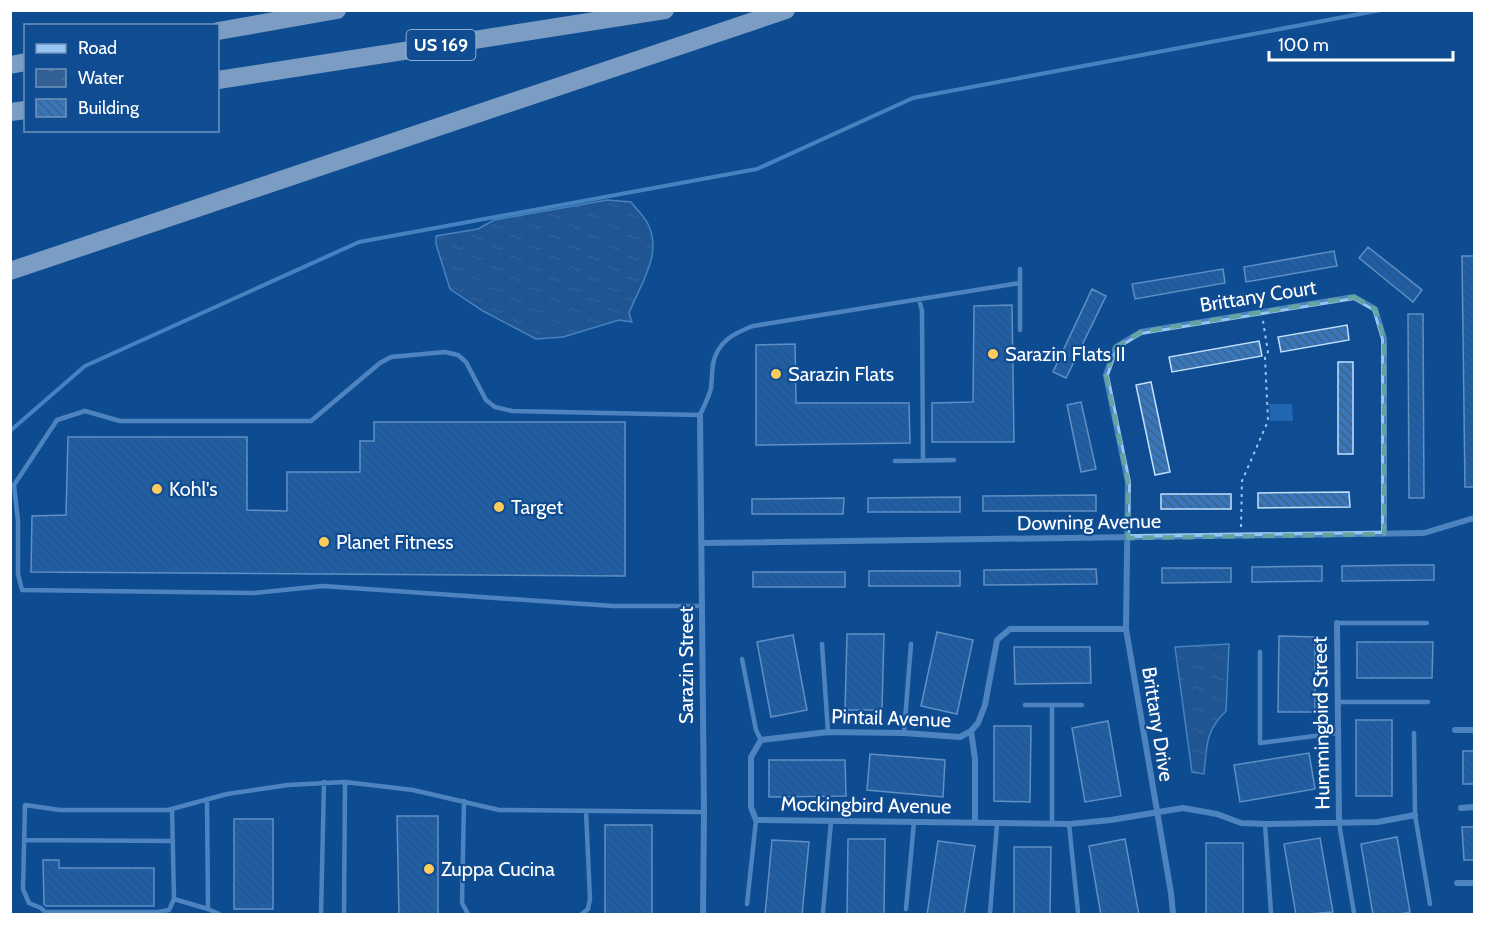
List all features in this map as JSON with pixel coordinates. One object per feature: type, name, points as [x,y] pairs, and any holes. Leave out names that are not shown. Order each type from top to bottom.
[{"type":"highway","points":[[219,31],[337,10]]},
{"type":"highway","name":"US 169","points":[[219,80],[666,10]]},
{"type":"highway","points":[[10,271],[786,10]]},
{"type":"street","name":"Brittany Court","points":[[1128,538],[1128,482],[1106,375],[1116,347],[1141,332],[1354,297],[1375,309],[1384,339],[1384,534]]},
{"type":"street","name":"Sarazin Street","points":[[700,415],[703,606],[703,915]]},
{"type":"street","name":"Downing Avenue","points":[[702,543],[1424,533],[1474,518]]},
{"type":"street","name":"Brittany Drive","points":[[1128,538],[1126,629],[1173,915]]},
{"type":"street","name":"Hummingbird Street","points":[[1336,623],[1339,823]]},
{"type":"street","name":"Pintail Avenue","points":[[761,740],[828,732],[904,733],[960,737],[978,723],[985,705],[997,640],[1010,629],[1126,629]]},
{"type":"street","points":[[1455,730],[1474,730]]},
{"type":"street","name":"Mockingbird Avenue","points":[[970,731],[976,783],[975,823]]},
{"type":"street","points":[[756,820],[751,807],[751,757],[761,740]]},
{"type":"street","name":"Mockingbird Avenue","points":[[756,820],[1069,824],[1111,820],[1183,807],[1217,814],[1241,823],[1265,824],[1378,822],[1415,815]]},
{"type":"street","points":[[1461,808],[1474,807]]},
{"type":"street","points":[[1457,884],[1474,883]]},
{"type":"lane","points":[[1020,270],[1020,330]]},
{"type":"lane","points":[[703,606],[613,606],[323,586],[253,594],[22,590],[18,574],[18,521],[14,485],[57,420],[85,411],[120,421],[311,421],[380,363],[391,357],[445,352],[458,355],[466,362],[486,400],[495,407],[512,411],[700,415],[711,389],[713,361],[718,350],[727,339],[738,332],[753,326],[1020,283]]},
{"type":"lane","points":[[919,299],[922,311],[924,460]]},
{"type":"lane","points":[[895,461],[954,460]]},
{"type":"lane","points":[[1336,623],[1427,623]]},
{"type":"lane","points":[[822,644],[828,732]]},
{"type":"lane","points":[[904,733],[911,644]]},
{"type":"lane","points":[[1260,652],[1260,743],[1338,733]]},
{"type":"lane","points":[[742,659],[756,730],[761,740]]},
{"type":"lane","points":[[1337,702],[1428,702]]},
{"type":"lane","points":[[1025,705],[1082,705]]},
{"type":"lane","points":[[1052,705],[1052,824]]},
{"type":"lane","points":[[1414,733],[1415,815],[1431,904]]},
{"type":"lane","points":[[171,809],[174,899],[169,909],[158,912],[45,912],[29,903],[23,889],[25,805],[60,810],[171,809],[227,794],[324,782],[345,782],[412,790],[499,810],[704,812]]},
{"type":"lane","points":[[321,915],[324,782]]},
{"type":"lane","points":[[344,915],[345,782]]},
{"type":"lane","points":[[207,799],[208,909]]},
{"type":"lane","points":[[464,801],[462,903],[468,915]]},
{"type":"lane","points":[[582,915],[588,909],[590,899],[586,811]]},
{"type":"lane","points":[[747,904],[756,820]]},
{"type":"lane","points":[[823,912],[831,821]]},
{"type":"lane","points":[[906,909],[914,822]]},
{"type":"lane","points":[[1339,823],[1354,913]]},
{"type":"lane","points":[[990,913],[997,824]]},
{"type":"lane","points":[[1069,824],[1078,912]]},
{"type":"lane","points":[[1265,824],[1271,913]]},
{"type":"lane","points":[[24,840],[173,841]]},
{"type":"lane","points":[[174,899],[208,909],[219,915]]},
{"type":"path","points":[[1241,536],[1242,482],[1268,421],[1266,357],[1268,352],[1262,312]]},
{"type":"highlighted area","points":[[1354,297],[1375,309],[1384,339],[1384,534],[1128,538],[1128,482],[1106,375],[1116,347],[1141,332]]},
{"type":"shaded area","points":[[1269,404],[1292,404],[1293,421],[1270,421]]},
{"type":"water","points":[[607,200],[631,202],[648,224],[652,235],[653,247],[648,269],[629,313],[632,322],[619,320],[563,337],[536,339],[483,311],[450,289],[436,244],[436,236],[478,229],[494,220]]},
{"type":"water","points":[[1229,644],[1226,711],[1214,725],[1208,740],[1204,774],[1192,772],[1175,647]]},
{"type":"building","points":[[1368,247],[1422,290],[1413,302],[1359,258]]},
{"type":"building","points":[[1334,251],[1337,266],[1246,282],[1244,267]]},
{"type":"building","points":[[1462,256],[1474,256],[1474,487],[1465,487]]},
{"type":"building","points":[[1223,269],[1225,283],[1135,299],[1132,284]]},
{"type":"building","points":[[1092,289],[1106,296],[1066,378],[1053,372]]},
{"type":"building","name":"Sarazin Flats II","points":[[1012,305],[1014,442],[932,442],[932,403],[973,402],[974,306]]},
{"type":"building","points":[[1408,314],[1423,314],[1424,498],[1409,498]]},
{"type":"building","points":[[1347,325],[1349,340],[1281,352],[1278,337]]},
{"type":"building","points":[[1259,341],[1262,356],[1172,372],[1169,357]]},
{"type":"building","name":"Sarazin Flats","points":[[795,344],[796,403],[909,403],[910,443],[756,445],[756,345]]},
{"type":"building","points":[[1338,362],[1353,362],[1353,454],[1338,454]]},
{"type":"building","points":[[1151,382],[1170,472],[1155,475],[1136,385]]},
{"type":"building","points":[[1081,402],[1096,469],[1081,472],[1067,405]]},
{"type":"building","points":[[374,422],[625,422],[625,576],[31,572],[32,516],[66,515],[68,437],[247,437],[247,510],[287,511],[287,472],[360,472],[360,441],[374,441]]},
{"type":"building","points":[[1349,492],[1350,507],[1258,508],[1258,493]]},
{"type":"building","points":[[1161,494],[1231,494],[1231,509],[1161,509]]},
{"type":"building","points":[[1096,495],[1096,511],[983,511],[983,496]]},
{"type":"building","points":[[960,497],[960,512],[868,512],[868,498]]},
{"type":"building","points":[[844,498],[843,514],[752,514],[752,499]]},
{"type":"building","points":[[1434,565],[1434,580],[1342,581],[1342,566]]},
{"type":"building","points":[[1322,566],[1322,581],[1252,582],[1252,567]]},
{"type":"building","points":[[1162,568],[1231,568],[1231,582],[1162,583]]},
{"type":"building","points":[[1096,569],[1097,584],[984,585],[984,570]]},
{"type":"building","points":[[869,571],[960,571],[960,586],[869,586]]},
{"type":"building","points":[[753,572],[845,572],[845,587],[753,587]]},
{"type":"building","points":[[937,632],[973,640],[957,714],[921,706]]},
{"type":"building","points":[[847,634],[884,634],[882,710],[845,710]]},
{"type":"building","points":[[793,635],[807,710],[771,717],[757,642]]},
{"type":"building","points":[[1279,636],[1315,637],[1315,712],[1278,712]]},
{"type":"building","points":[[1357,642],[1433,642],[1432,678],[1357,678]]},
{"type":"building","points":[[1014,647],[1090,647],[1091,683],[1015,684]]},
{"type":"building","points":[[1356,720],[1392,720],[1392,796],[1356,796]]},
{"type":"building","points":[[1108,721],[1121,796],[1085,802],[1072,728]]},
{"type":"building","points":[[994,726],[1031,726],[1030,802],[994,801]]},
{"type":"building","points":[[1463,751],[1474,751],[1474,784],[1463,784]]},
{"type":"building","points":[[1309,753],[1315,789],[1240,802],[1234,765]]},
{"type":"building","points":[[870,754],[945,760],[943,797],[867,790]]},
{"type":"building","points":[[769,760],[845,760],[846,796],[769,797]]},
{"type":"building","points":[[397,816],[438,816],[438,915],[399,915]]},
{"type":"building","points":[[234,819],[273,819],[273,909],[234,909]]},
{"type":"building","points":[[605,825],[652,825],[652,915],[605,915]]},
{"type":"building","points":[[1462,827],[1474,827],[1474,860],[1464,860]]},
{"type":"building","points":[[1397,837],[1410,912],[1396,915],[1373,915],[1361,844]]},
{"type":"building","points":[[1320,838],[1333,912],[1296,915],[1284,844]]},
{"type":"building","points":[[848,839],[885,839],[884,915],[847,915]]},
{"type":"building","points":[[1125,839],[1139,915],[1101,915],[1089,846]]},
{"type":"building","points":[[772,840],[809,842],[802,915],[765,915]]},
{"type":"building","points":[[938,841],[975,846],[964,915],[927,915]]},
{"type":"building","points":[[1206,843],[1243,843],[1243,915],[1206,915]]},
{"type":"building","points":[[1014,847],[1051,847],[1050,915],[1014,915]]},
{"type":"building","points":[[43,860],[59,860],[59,868],[154,868],[154,906],[46,906],[44,904]]},
{"type":"waterway","points":[[10,431],[85,366],[359,242],[757,169],[913,98],[1381,10]]},
{"type":"place","name":"Sarazin Flats II","points":[[993,354]]},
{"type":"place","name":"Sarazin Flats","points":[[776,374]]},
{"type":"place","name":"Kohl's","points":[[157,489]]},
{"type":"place","name":"Target","points":[[499,507]]},
{"type":"place","name":"Planet Fitness","points":[[324,542]]},
{"type":"place","name":"Zuppa Cucina","points":[[429,869]]}]
